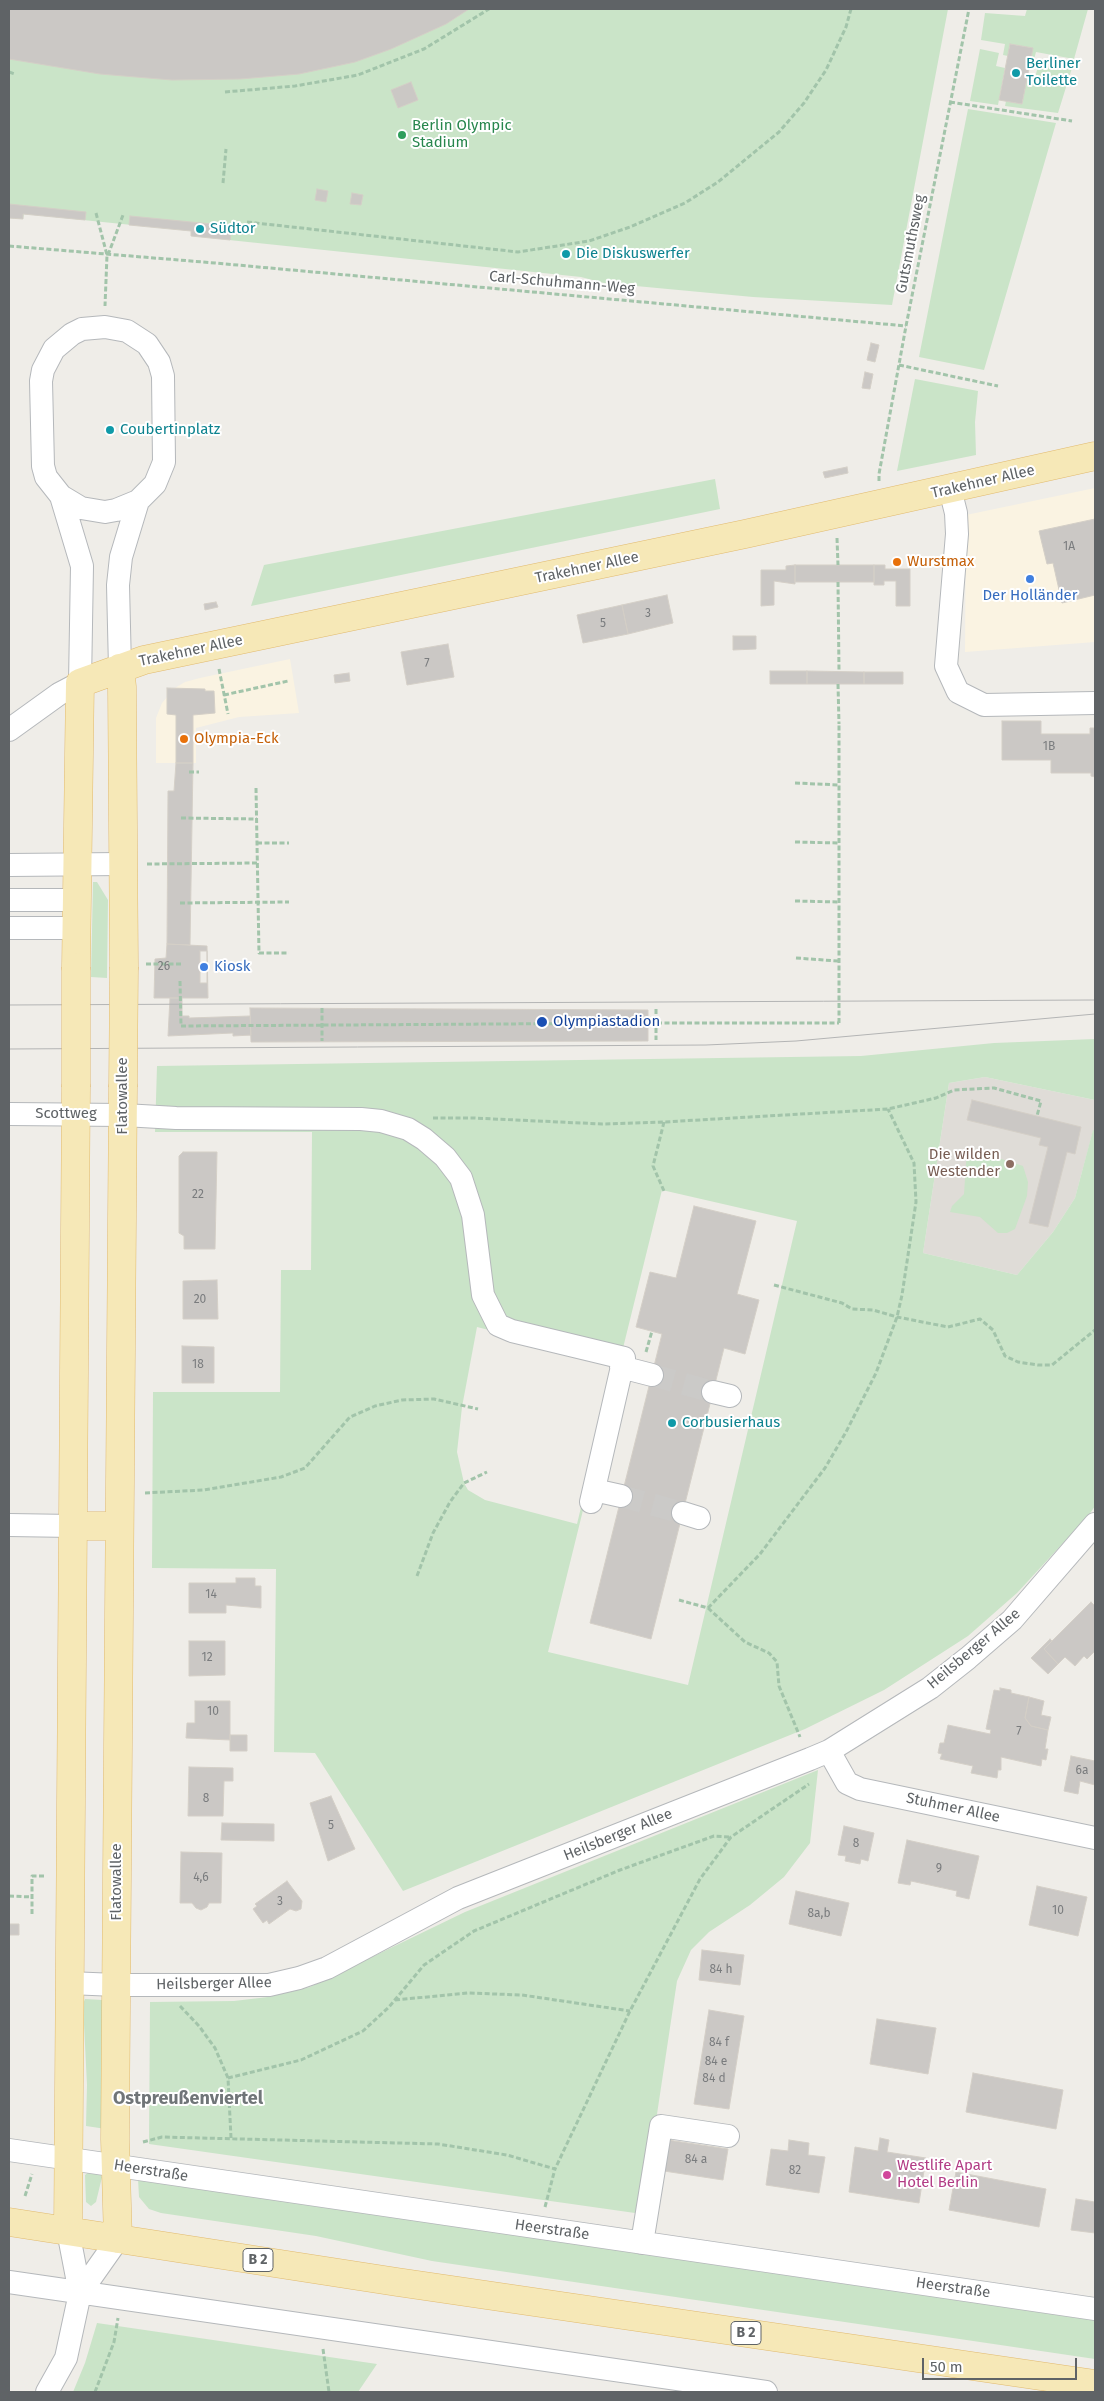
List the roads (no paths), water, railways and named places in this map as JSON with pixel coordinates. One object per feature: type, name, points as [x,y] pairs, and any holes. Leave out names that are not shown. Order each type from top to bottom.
[{"type":"main road","name":"Trakehner Allee","points":[[80,683],[144,660],[950,490],[1095,456]]},
{"type":"main road","name":"Flatowallee","points":[[118,2239],[115,2166],[123,1088],[134,966],[134,864],[120,668]]},
{"type":"main road","points":[[68,2231],[76,928],[80,683]]},
{"type":"main road","points":[[73,1526],[119,1526]]},
{"type":"main road","name":"B 2","points":[[9,2222],[397,2282],[1095,2384]]},
{"type":"street","points":[[93,326],[127,331],[147,344],[159,362],[164,376],[164,462],[155,484],[138,501],[116,510],[104,512],[81,508],[61,496],[46,477],[41,455],[41,381],[43,370],[54,349],[72,334],[93,326]]},
{"type":"street","points":[[950,490],[956,513],[957,534],[946,666],[958,692],[984,705],[1095,703]]},
{"type":"street","points":[[9,730],[59,694],[80,683],[82,566],[61,496]]},
{"type":"street","points":[[120,668],[118,585],[121,557],[138,501]]},
{"type":"street","points":[[9,865],[134,864]]},
{"type":"street","points":[[9,900],[77,900]]},
{"type":"street","points":[[9,928],[76,928]]},
{"type":"street","name":"Scottweg","points":[[9,1114],[124,1115],[176,1118],[361,1118],[381,1121],[408,1130],[424,1139],[445,1156],[461,1178],[473,1215],[484,1295],[498,1325],[512,1331],[622,1362]]},
{"type":"street","points":[[622,1496],[593,1496],[622,1362],[652,1375]]},
{"type":"street","name":"Heilsberger Allee","points":[[69,1983],[116,1986],[268,1985],[299,1978],[327,1968],[458,1898],[829,1751],[930,1688],[968,1658],[1012,1620],[1095,1524]]},
{"type":"street","points":[[9,1525],[73,1526]]},
{"type":"street","name":"Stuhmer Allee","points":[[829,1751],[847,1783],[860,1789],[1095,1838]]},
{"type":"street","points":[[642,2243],[661,2126],[728,2136]]},
{"type":"street","name":"Heerstraße","points":[[9,2150],[1095,2309]]},
{"type":"street","points":[[68,2231],[80,2293]]},
{"type":"street","points":[[47,2392],[66,2358],[80,2293],[118,2239]]},
{"type":"street","points":[[9,2282],[766,2392]]},
{"type":"tunnel","points":[[652,1375],[713,1392]]},
{"type":"tunnel","points":[[621,1496],[683,1513]]},
{"type":"tram line","points":[[9,1005],[1095,1000]]},
{"type":"tram line","points":[[9,1049],[706,1045],[796,1041],[1095,1014]]},
{"type":"place","name":"Berliner Toilette","points":[[1016,73]]},
{"type":"place","name":"Berlin Olympic Stadium","points":[[402,135]]},
{"type":"place","name":"Südtor","points":[[200,229]]},
{"type":"place","name":"Die Diskuswerfer","points":[[566,254]]},
{"type":"place","name":"Coubertinplatz","points":[[110,430]]},
{"type":"place","name":"Wurstmax","points":[[897,562]]},
{"type":"place","name":"Der Holländer","points":[[1030,579]]},
{"type":"place","name":"Olympia-Eck","points":[[184,739]]},
{"type":"place","name":"Kiosk","points":[[204,967]]},
{"type":"place","name":"Olympiastadion","points":[[542,1022]]},
{"type":"place","name":"Die wilden Westender","points":[[1010,1164]]},
{"type":"place","name":"Corbusierhaus","points":[[672,1423]]},
{"type":"place","name":"Westlife Apart Hotel Berlin","points":[[887,2175]]},
{"type":"district","name":"Ostpreußenviertel","points":[[188,2099]]}]
